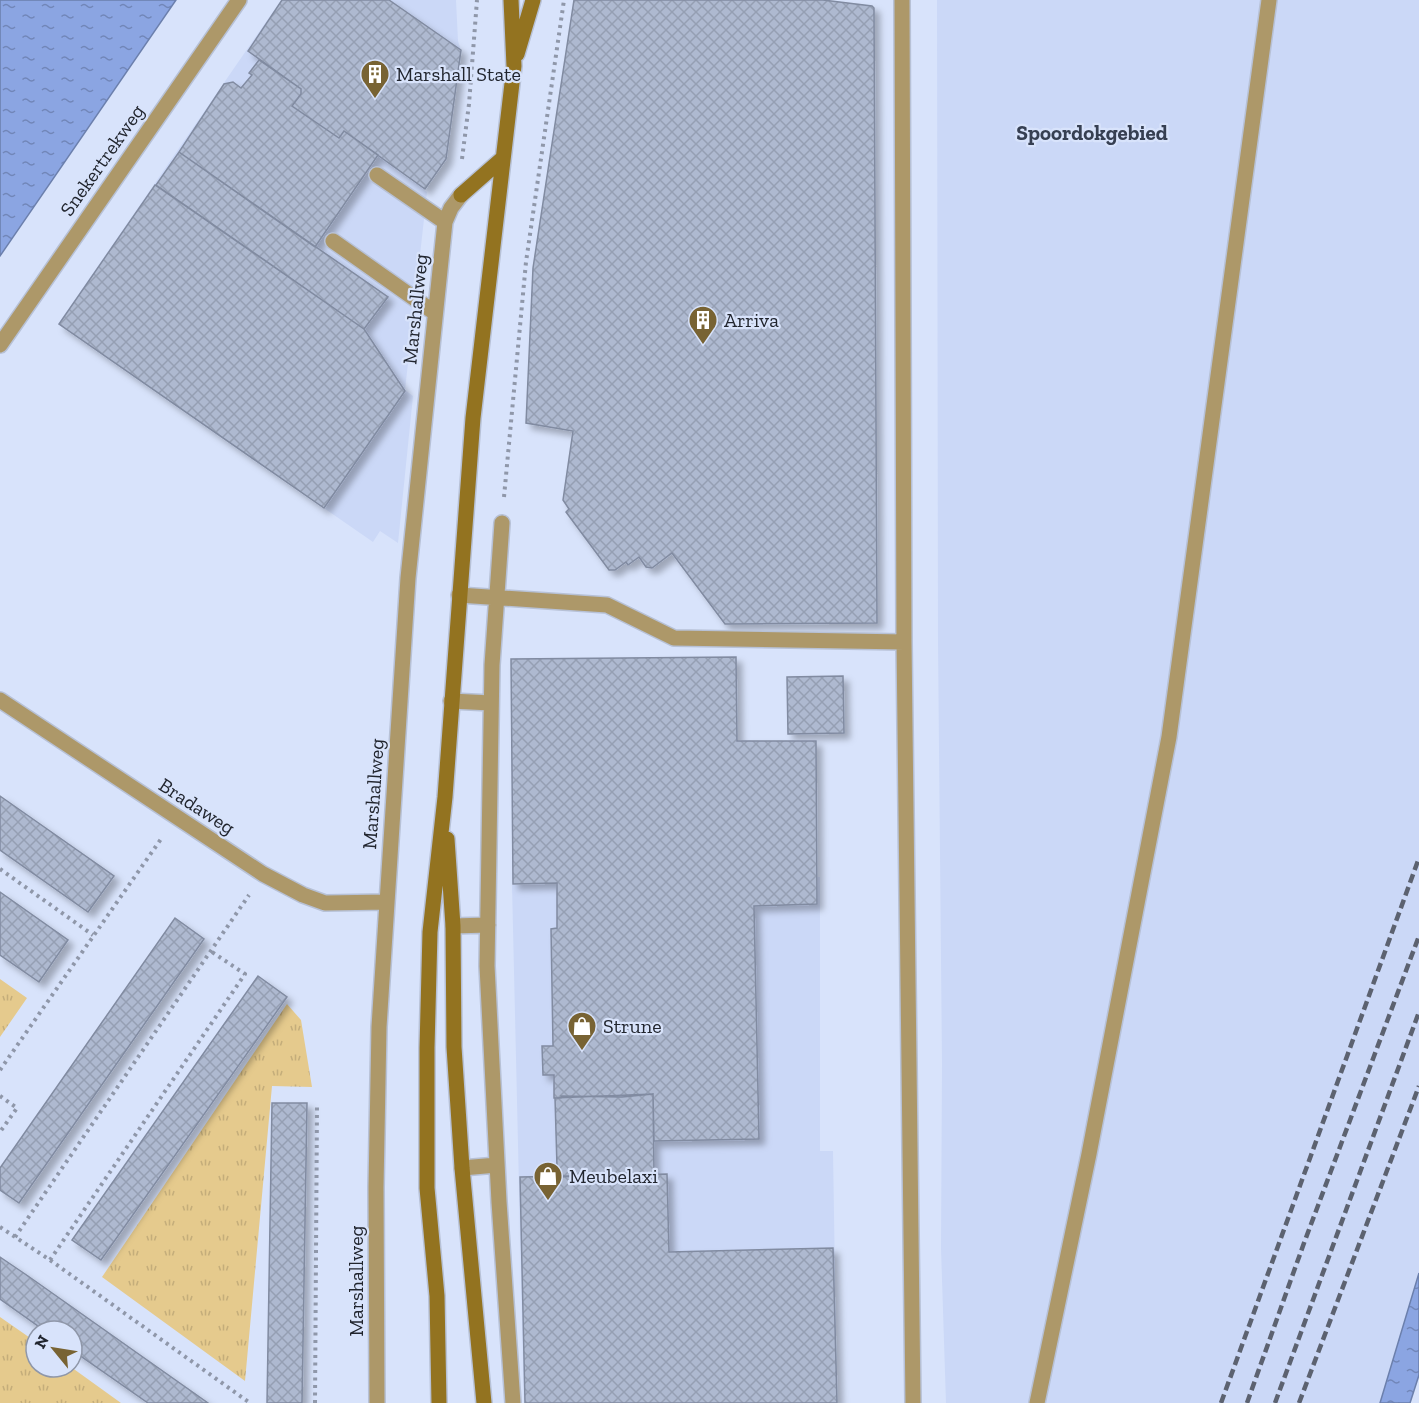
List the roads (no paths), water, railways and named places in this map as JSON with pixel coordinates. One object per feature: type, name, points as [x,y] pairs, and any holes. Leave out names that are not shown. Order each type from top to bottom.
[{"type":"main road","points":[[510,0],[514,66]]},
{"type":"main road","points":[[438,1403],[437,1296],[427,1188],[430,932],[445,797],[473,418],[514,66],[533,0]]},
{"type":"main road","points":[[461,195],[502,159]]},
{"type":"main road","points":[[445,797],[453,926],[454,1047],[462,1168],[484,1403]]},
{"type":"street","name":"Snekertrekweg","points":[[0,345],[239,0]]},
{"type":"street","points":[[902,0],[904,642],[913,1403]]},
{"type":"street","points":[[1037,1403],[1089,1154],[1169,737],[1269,0]]},
{"type":"street","points":[[377,176],[445,222]]},
{"type":"street","name":"Marshallweg","points":[[377,1403],[376,1187],[379,1027],[408,578],[445,222],[451,208],[461,195]]},
{"type":"street","points":[[333,241],[435,313]]},
{"type":"street","points":[[502,523],[490,703],[487,966],[497,1165],[513,1403]]},
{"type":"street","points":[[459,595],[607,605],[674,638],[904,642]]},
{"type":"street","name":"Bradaweg","points":[[0,700],[263,874],[303,895],[325,903],[387,902]]},
{"type":"street","points":[[451,701],[490,703]]},
{"type":"street","points":[[453,926],[488,925]]},
{"type":"street","points":[[462,1168],[497,1165]]},
{"type":"water","points":[[0,0],[176,0],[0,256]]},
{"type":"water","points":[[1419,1273],[1419,1375],[1410,1403],[1380,1403]]},
{"type":"railway","points":[[1221,1403],[1419,858]]},
{"type":"railway","points":[[1247,1403],[1304,1243],[1419,936]]},
{"type":"railway","points":[[1275,1403],[1419,1012]]},
{"type":"railway","points":[[1299,1403],[1419,1086]]},
{"type":"place","name":"Marshall State","points":[[375,100]]},
{"type":"place","name":"Arriva","points":[[703,346]]},
{"type":"place","name":"Strune","points":[[582,1052]]},
{"type":"place","name":"Meubelaxi","points":[[548,1202]]},
{"type":"district","name":"Spoordokgebied","points":[[1092,133]]}]
